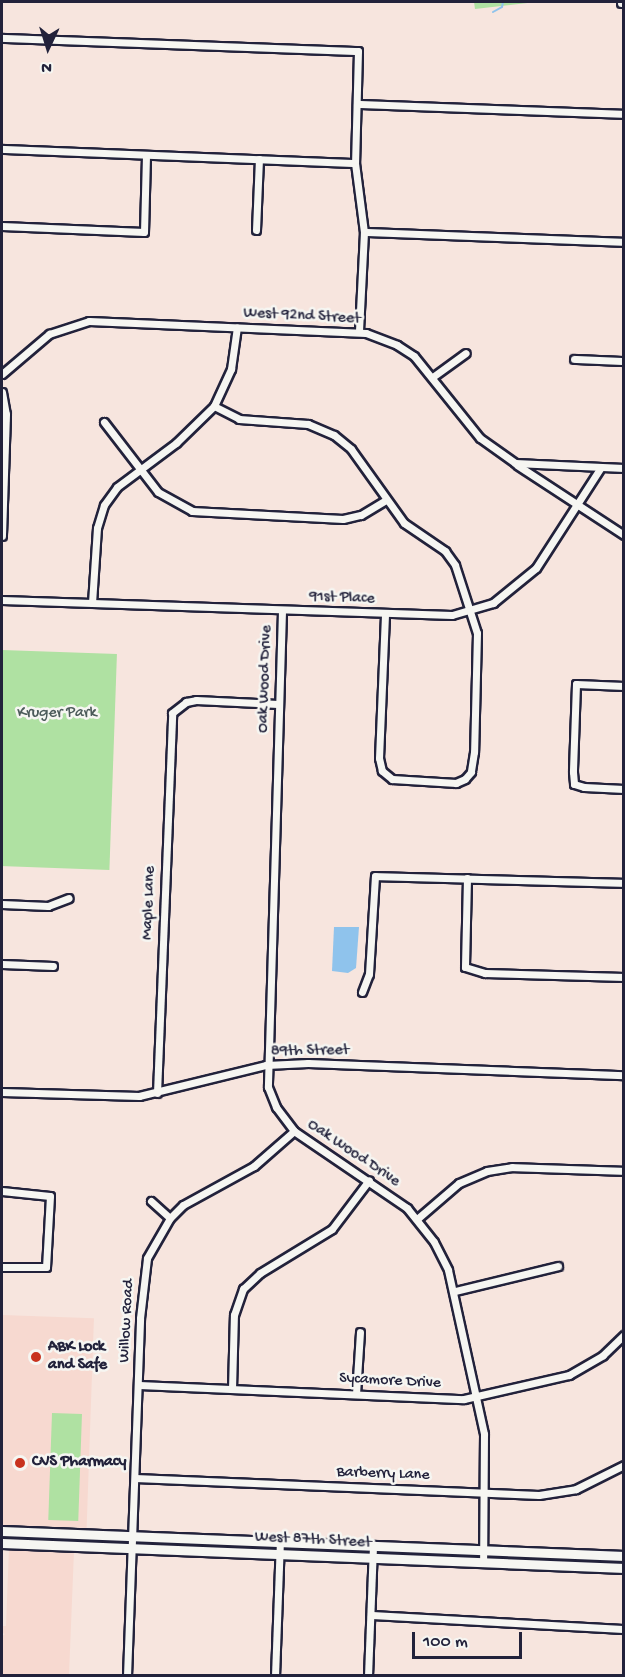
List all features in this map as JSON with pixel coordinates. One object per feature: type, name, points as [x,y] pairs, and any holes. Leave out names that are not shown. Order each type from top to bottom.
[{"type":"main road","name":"West 87th Street","points":[[2,1531],[624,1556]]},
{"type":"main road","name":"West 87th Street","points":[[2,1543],[624,1568]]},
{"type":"street","points":[[2,38],[358,51],[355,163],[364,232],[359,332]]},
{"type":"street","points":[[357,104],[624,114]]},
{"type":"street","points":[[2,149],[355,163]]},
{"type":"street","points":[[2,226],[144,232],[146,155]]},
{"type":"street","points":[[256,230],[259,159]]},
{"type":"street","points":[[364,232],[624,242]]},
{"type":"street","name":"West 92nd Street","points":[[2,374],[50,334],[79,323],[359,332],[397,345],[434,376],[480,438],[577,505]]},
{"type":"street","points":[[92,603],[100,513],[117,487],[176,444],[214,406],[231,369],[237,327]]},
{"type":"street","points":[[434,376],[466,353]]},
{"type":"street","points":[[574,359],[624,361]]},
{"type":"street","points":[[2,392],[6,414],[2,536]]},
{"type":"street","points":[[214,406],[239,419],[322,428],[351,449],[405,523],[451,559],[471,611],[477,645],[474,752],[471,772],[456,783],[392,779],[382,771],[379,758],[385,614]]},
{"type":"street","points":[[104,422],[165,498],[201,513],[343,519],[368,512],[386,500]]},
{"type":"street","points":[[515,463],[624,468]]},
{"type":"street","points":[[601,467],[577,505],[624,535]]},
{"type":"street","name":"91st Place","points":[[2,600],[435,617],[471,611],[505,596],[536,568],[577,505]]},
{"type":"street","name":"Oak Wood Drive","points":[[282,611],[266,1065],[273,1101],[294,1131],[369,1180],[417,1219],[440,1253],[455,1291],[485,1446],[486,1493],[483,1563]]},
{"type":"street","points":[[624,686],[576,684],[574,784],[624,789]]},
{"type":"street","points":[[166,708],[172,713],[186,702],[196,700],[278,704]]},
{"type":"street","name":"Maple Lane","points":[[157,1094],[172,713]]},
{"type":"street","points":[[362,992],[369,974],[375,876],[624,883]]},
{"type":"street","points":[[467,878],[465,967],[485,973],[624,977]]},
{"type":"street","points":[[2,904],[48,906],[69,898]]},
{"type":"street","points":[[2,964],[53,966]]},
{"type":"street","name":"89th Street","points":[[2,1092],[112,1097],[157,1094],[266,1065],[318,1063],[624,1075]]},
{"type":"street","name":"Willow Road","points":[[127,1676],[144,1269],[156,1239],[170,1218],[202,1191],[254,1166],[294,1131]]},
{"type":"street","points":[[417,1219],[459,1183],[487,1171],[512,1167],[624,1171]]},
{"type":"street","points":[[232,1389],[234,1315],[243,1289],[260,1273],[332,1230],[369,1180]]},
{"type":"street","points":[[2,1191],[50,1196],[46,1267],[2,1267]]},
{"type":"street","points":[[151,1202],[170,1218]]},
{"type":"street","points":[[455,1291],[558,1266]]},
{"type":"street","points":[[356,1394],[360,1332]]},
{"type":"street","name":"Sycamore Drive","points":[[139,1385],[477,1397],[569,1375],[603,1355],[624,1335]]},
{"type":"street","name":"Barberry Lane","points":[[135,1478],[486,1493],[562,1493],[608,1476],[624,1465]]},
{"type":"street","points":[[275,1676],[280,1542]]},
{"type":"street","points":[[368,1676],[373,1547]]},
{"type":"street","points":[[371,1615],[624,1629]]},
{"type":"shaded area","points":[[2,1315],[94,1318],[87,1528],[2,1525]]},
{"type":"shaded area","points":[[9,1548],[74,1551],[69,1675],[2,1675],[2,1636],[5,1634],[2,1633],[2,1626],[6,1626]]},
{"type":"green space","points":[[474,2],[536,2],[475,9]]},
{"type":"green space","name":"Kruger Park","points":[[2,650],[117,654],[109,870],[2,866]]},
{"type":"green space","points":[[52,1413],[82,1414],[78,1521],[48,1520]]},
{"type":"water","points":[[334,927],[359,927],[356,968],[348,973],[332,971]]},
{"type":"waterway","points":[[493,12],[502,7],[503,2]]},
{"type":"place","name":"ABK Lock and Safe","points":[[36,1357]]},
{"type":"place","name":"CVS Pharmacy","points":[[20,1463]]}]
